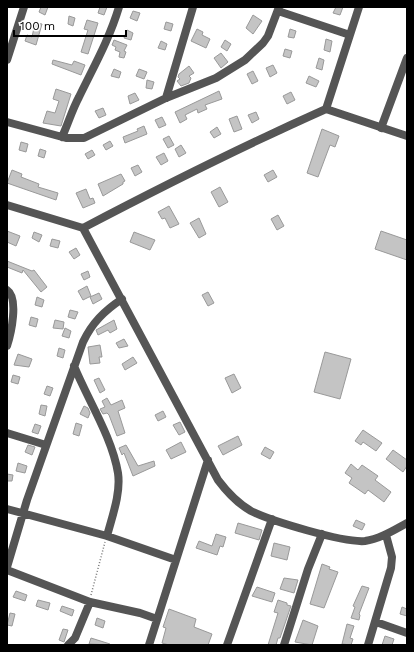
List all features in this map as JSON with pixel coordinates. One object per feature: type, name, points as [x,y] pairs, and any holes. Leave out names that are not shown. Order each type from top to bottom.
[{"type":"street","points":[[7,60],[24,7]]},
{"type":"street","points":[[62,137],[79,97],[92,75],[112,32],[119,7]]},
{"type":"street","points":[[166,98],[193,7]]},
{"type":"street","points":[[326,109],[359,7]]},
{"type":"street","points":[[7,122],[62,137],[74,139],[84,138],[166,98],[216,78],[245,60],[263,44],[268,36],[279,9],[350,35]]},
{"type":"street","points":[[382,128],[407,58]]},
{"type":"street","points":[[83,228],[253,141],[326,109],[407,136]]},
{"type":"street","points":[[7,205],[83,228],[218,480],[229,496],[250,510],[272,519],[347,540],[365,541],[386,535],[407,523]]},
{"type":"street","points":[[7,290],[12,297],[13,323],[7,346]]},
{"type":"street","points":[[7,566],[22,514],[74,366],[89,330],[108,308],[122,299]]},
{"type":"street","points":[[74,366],[114,456],[118,474],[114,510],[107,536]]},
{"type":"street","points":[[7,432],[46,445]]},
{"type":"street","points":[[149,645],[208,460]]},
{"type":"street","points":[[7,509],[107,536],[176,560]]},
{"type":"street","points":[[227,645],[272,519]]},
{"type":"street","points":[[284,645],[308,569],[322,534]]},
{"type":"street","points":[[368,645],[392,568],[392,557],[386,535]]},
{"type":"street","points":[[7,570],[90,602],[140,613],[157,619]]},
{"type":"street","points":[[68,645],[75,638],[90,602]]},
{"type":"street","points":[[376,622],[407,633]]},
{"type":"path","points":[[90,602],[107,536]]},
{"type":"building","points":[[41,7],[48,7],[45,15],[39,12]]},
{"type":"building","points":[[100,7],[107,7],[104,15],[98,13]]},
{"type":"building","points":[[336,7],[343,7],[340,15],[333,13]]},
{"type":"building","points":[[133,11],[140,13],[137,21],[130,18]]},
{"type":"building","points":[[253,15],[262,21],[253,34],[246,28]]},
{"type":"building","points":[[69,16],[75,18],[73,26],[68,24]]},
{"type":"building","points":[[87,20],[98,23],[88,54],[81,52],[88,30],[84,29]]},
{"type":"building","points":[[166,22],[173,24],[171,31],[164,29]]},
{"type":"building","points":[[35,23],[42,24],[36,45],[25,41],[27,35],[32,37]]},
{"type":"building","points":[[197,29],[203,32],[202,35],[210,39],[206,48],[191,41]]},
{"type":"building","points":[[290,29],[296,31],[294,38],[288,37]]},
{"type":"building","points":[[127,30],[133,33],[131,40],[124,38]]},
{"type":"building","points":[[326,39],[332,41],[330,52],[324,50]]},
{"type":"building","points":[[114,40],[127,45],[124,51],[126,52],[124,58],[119,57],[120,52],[115,50],[116,47],[112,45]]},
{"type":"building","points":[[225,40],[231,44],[227,51],[221,47]]},
{"type":"building","points":[[161,41],[167,44],[165,50],[158,48]]},
{"type":"building","points":[[285,49],[292,51],[290,58],[283,56]]},
{"type":"building","points":[[221,53],[228,62],[221,68],[214,58]]},
{"type":"building","points":[[319,58],[324,60],[322,70],[316,68]]},
{"type":"building","points":[[53,60],[72,65],[74,61],[85,65],[81,75],[52,64]]},
{"type":"building","points":[[273,65],[277,73],[270,77],[266,68]]},
{"type":"building","points":[[189,66],[194,73],[189,76],[191,78],[189,83],[181,86],[177,81],[180,79],[178,77],[179,74]]},
{"type":"building","points":[[114,69],[121,72],[119,78],[111,76]]},
{"type":"building","points":[[139,69],[147,72],[144,79],[136,76]]},
{"type":"building","points":[[253,71],[258,81],[252,84],[247,74]]},
{"type":"building","points":[[309,76],[319,81],[316,87],[306,83]]},
{"type":"building","points":[[147,80],[154,82],[152,89],[146,88]]},
{"type":"building","points":[[56,89],[71,94],[61,126],[43,123],[47,111],[55,113],[59,101],[53,99]]},
{"type":"building","points":[[219,91],[222,99],[205,105],[207,109],[198,113],[197,109],[185,115],[187,119],[180,123],[175,112]]},
{"type":"building","points":[[291,92],[295,100],[287,104],[283,96]]},
{"type":"building","points":[[135,93],[139,100],[130,104],[128,96]]},
{"type":"building","points":[[103,108],[106,115],[99,118],[95,111]]},
{"type":"building","points":[[256,112],[259,119],[252,123],[248,115]]},
{"type":"building","points":[[237,116],[242,129],[234,132],[229,119]]},
{"type":"building","points":[[162,117],[166,125],[159,128],[155,120]]},
{"type":"building","points":[[144,126],[147,134],[125,143],[123,137],[138,131],[137,129]]},
{"type":"building","points":[[217,127],[221,134],[214,138],[210,132]]},
{"type":"building","points":[[322,129],[339,136],[335,147],[330,145],[318,177],[307,173]]},
{"type":"building","points":[[169,136],[174,145],[168,148],[163,139]]},
{"type":"building","points":[[110,141],[113,146],[106,150],[103,145]]},
{"type":"building","points":[[21,142],[28,144],[26,152],[19,150]]},
{"type":"building","points":[[181,145],[186,153],[179,157],[175,149]]},
{"type":"building","points":[[40,149],[46,151],[44,158],[38,156]]},
{"type":"building","points":[[92,150],[95,155],[88,159],[85,154]]},
{"type":"building","points":[[164,153],[168,161],[161,165],[156,157]]},
{"type":"building","points":[[138,165],[142,172],[135,176],[131,168]]},
{"type":"building","points":[[12,170],[22,174],[21,177],[39,184],[38,187],[58,193],[56,200],[7,183]]},
{"type":"building","points":[[273,170],[277,177],[268,182],[264,175]]},
{"type":"building","points":[[121,174],[125,181],[123,184],[103,196],[98,184]]},
{"type":"building","points":[[220,187],[228,202],[219,207],[211,192]]},
{"type":"building","points":[[86,189],[90,199],[93,198],[95,203],[83,208],[76,193]]},
{"type":"building","points":[[169,206],[179,224],[170,228],[165,218],[162,219],[158,212]]},
{"type":"building","points":[[278,215],[284,226],[277,230],[271,219]]},
{"type":"building","points":[[199,218],[206,234],[199,238],[190,223]]},
{"type":"building","points":[[7,231],[20,236],[16,246],[7,242]]},
{"type":"building","points":[[381,231],[407,240],[407,260],[375,249]]},
{"type":"building","points":[[34,232],[42,235],[39,242],[32,238]]},
{"type":"building","points":[[134,232],[155,240],[150,250],[130,242]]},
{"type":"building","points":[[52,239],[60,241],[58,248],[50,246]]},
{"type":"building","points":[[76,248],[80,255],[74,259],[69,252]]},
{"type":"building","points":[[7,261],[32,271],[34,270],[47,287],[41,292],[23,270],[22,273],[7,267]]},
{"type":"building","points":[[88,271],[90,277],[84,280],[81,274]]},
{"type":"building","points":[[87,286],[91,296],[83,300],[78,291]]},
{"type":"building","points":[[208,292],[214,303],[208,306],[202,295]]},
{"type":"building","points":[[99,293],[102,299],[93,304],[90,297]]},
{"type":"building","points":[[37,297],[44,300],[42,307],[35,305]]},
{"type":"building","points":[[70,310],[78,312],[75,319],[68,317]]},
{"type":"building","points":[[31,317],[38,319],[36,327],[29,325]]},
{"type":"building","points":[[55,320],[64,322],[63,329],[53,328]]},
{"type":"building","points":[[114,320],[117,329],[110,333],[108,330],[98,335],[96,330]]},
{"type":"building","points":[[65,328],[71,331],[69,338],[62,336]]},
{"type":"building","points":[[124,339],[128,346],[119,348],[116,343]]},
{"type":"building","points":[[100,345],[102,357],[99,357],[100,363],[90,364],[88,347]]},
{"type":"building","points":[[59,348],[65,350],[63,358],[57,356]]},
{"type":"building","points":[[325,352],[351,359],[340,399],[314,392]]},
{"type":"building","points":[[18,354],[32,359],[29,367],[14,365]]},
{"type":"building","points":[[133,357],[137,363],[125,370],[122,364]]},
{"type":"building","points":[[234,374],[241,388],[232,393],[225,378]]},
{"type":"building","points":[[13,375],[20,377],[18,384],[11,382]]},
{"type":"building","points":[[99,378],[105,390],[100,393],[94,380]]},
{"type":"building","points":[[47,386],[53,388],[50,396],[44,394]]},
{"type":"building","points":[[107,398],[111,405],[122,400],[125,408],[118,411],[125,433],[117,436],[109,415],[107,413],[103,414],[100,409],[105,407],[102,401]]},
{"type":"building","points":[[41,405],[47,406],[45,416],[39,414]]},
{"type":"building","points":[[84,406],[88,408],[90,413],[88,418],[80,414]]},
{"type":"building","points":[[163,411],[166,417],[158,421],[155,415]]},
{"type":"building","points":[[180,422],[185,432],[179,435],[173,425]]},
{"type":"building","points":[[76,423],[82,425],[79,436],[73,434]]},
{"type":"building","points":[[35,424],[41,426],[38,434],[32,432]]},
{"type":"building","points":[[363,430],[382,443],[376,451],[363,442],[361,445],[355,441]]},
{"type":"building","points":[[238,436],[242,445],[223,455],[218,446]]},
{"type":"building","points":[[181,442],[186,452],[171,459],[166,450]]},
{"type":"building","points":[[28,445],[35,447],[32,455],[25,452]]},
{"type":"building","points":[[126,445],[138,466],[154,461],[155,466],[133,476],[124,453],[122,455],[119,448]]},
{"type":"building","points":[[265,447],[274,452],[270,459],[261,454]]},
{"type":"building","points":[[393,450],[407,460],[407,466],[403,472],[386,459]]},
{"type":"building","points":[[18,463],[27,466],[25,473],[16,471]]},
{"type":"building","points":[[351,464],[358,470],[362,465],[378,476],[375,480],[391,492],[384,502],[368,490],[365,494],[349,483],[352,478],[345,473]]},
{"type":"building","points":[[7,474],[13,475],[12,481],[7,481]]},
{"type":"building","points":[[356,520],[365,524],[362,530],[353,526]]},
{"type":"building","points":[[238,523],[262,530],[259,540],[235,533]]},
{"type":"building","points":[[216,534],[226,537],[223,547],[220,546],[217,555],[196,548],[199,541],[212,546]]},
{"type":"building","points":[[274,543],[290,547],[287,560],[271,556]]},
{"type":"building","points":[[322,564],[330,567],[329,569],[338,572],[324,608],[310,604]]},
{"type":"building","points":[[284,578],[298,580],[294,593],[280,589]]},
{"type":"building","points":[[362,586],[369,588],[359,614],[359,620],[351,618],[355,607],[353,606]]},
{"type":"building","points":[[257,587],[275,593],[272,602],[252,596]]},
{"type":"building","points":[[16,591],[27,595],[25,601],[13,597]]},
{"type":"building","points":[[38,600],[50,603],[48,610],[36,606]]},
{"type":"building","points":[[278,600],[291,606],[280,638],[278,638],[276,645],[268,645],[278,613],[274,612]]},
{"type":"building","points":[[62,606],[74,610],[72,616],[60,611]]},
{"type":"building","points":[[402,607],[407,609],[407,616],[400,614]]},
{"type":"building","points":[[169,609],[196,619],[194,627],[212,634],[208,645],[169,645],[162,643],[166,628],[163,627]]},
{"type":"building","points":[[10,613],[15,614],[12,626],[7,625]]},
{"type":"building","points":[[97,618],[105,621],[103,628],[95,625]]},
{"type":"building","points":[[303,620],[318,626],[312,645],[295,642]]},
{"type":"building","points":[[347,624],[354,626],[350,638],[353,639],[351,645],[342,644]]},
{"type":"building","points":[[63,629],[68,630],[64,642],[59,640]]},
{"type":"building","points":[[385,636],[394,639],[392,645],[382,645]]},
{"type":"building","points":[[91,638],[110,644],[110,645],[89,644]]}]
